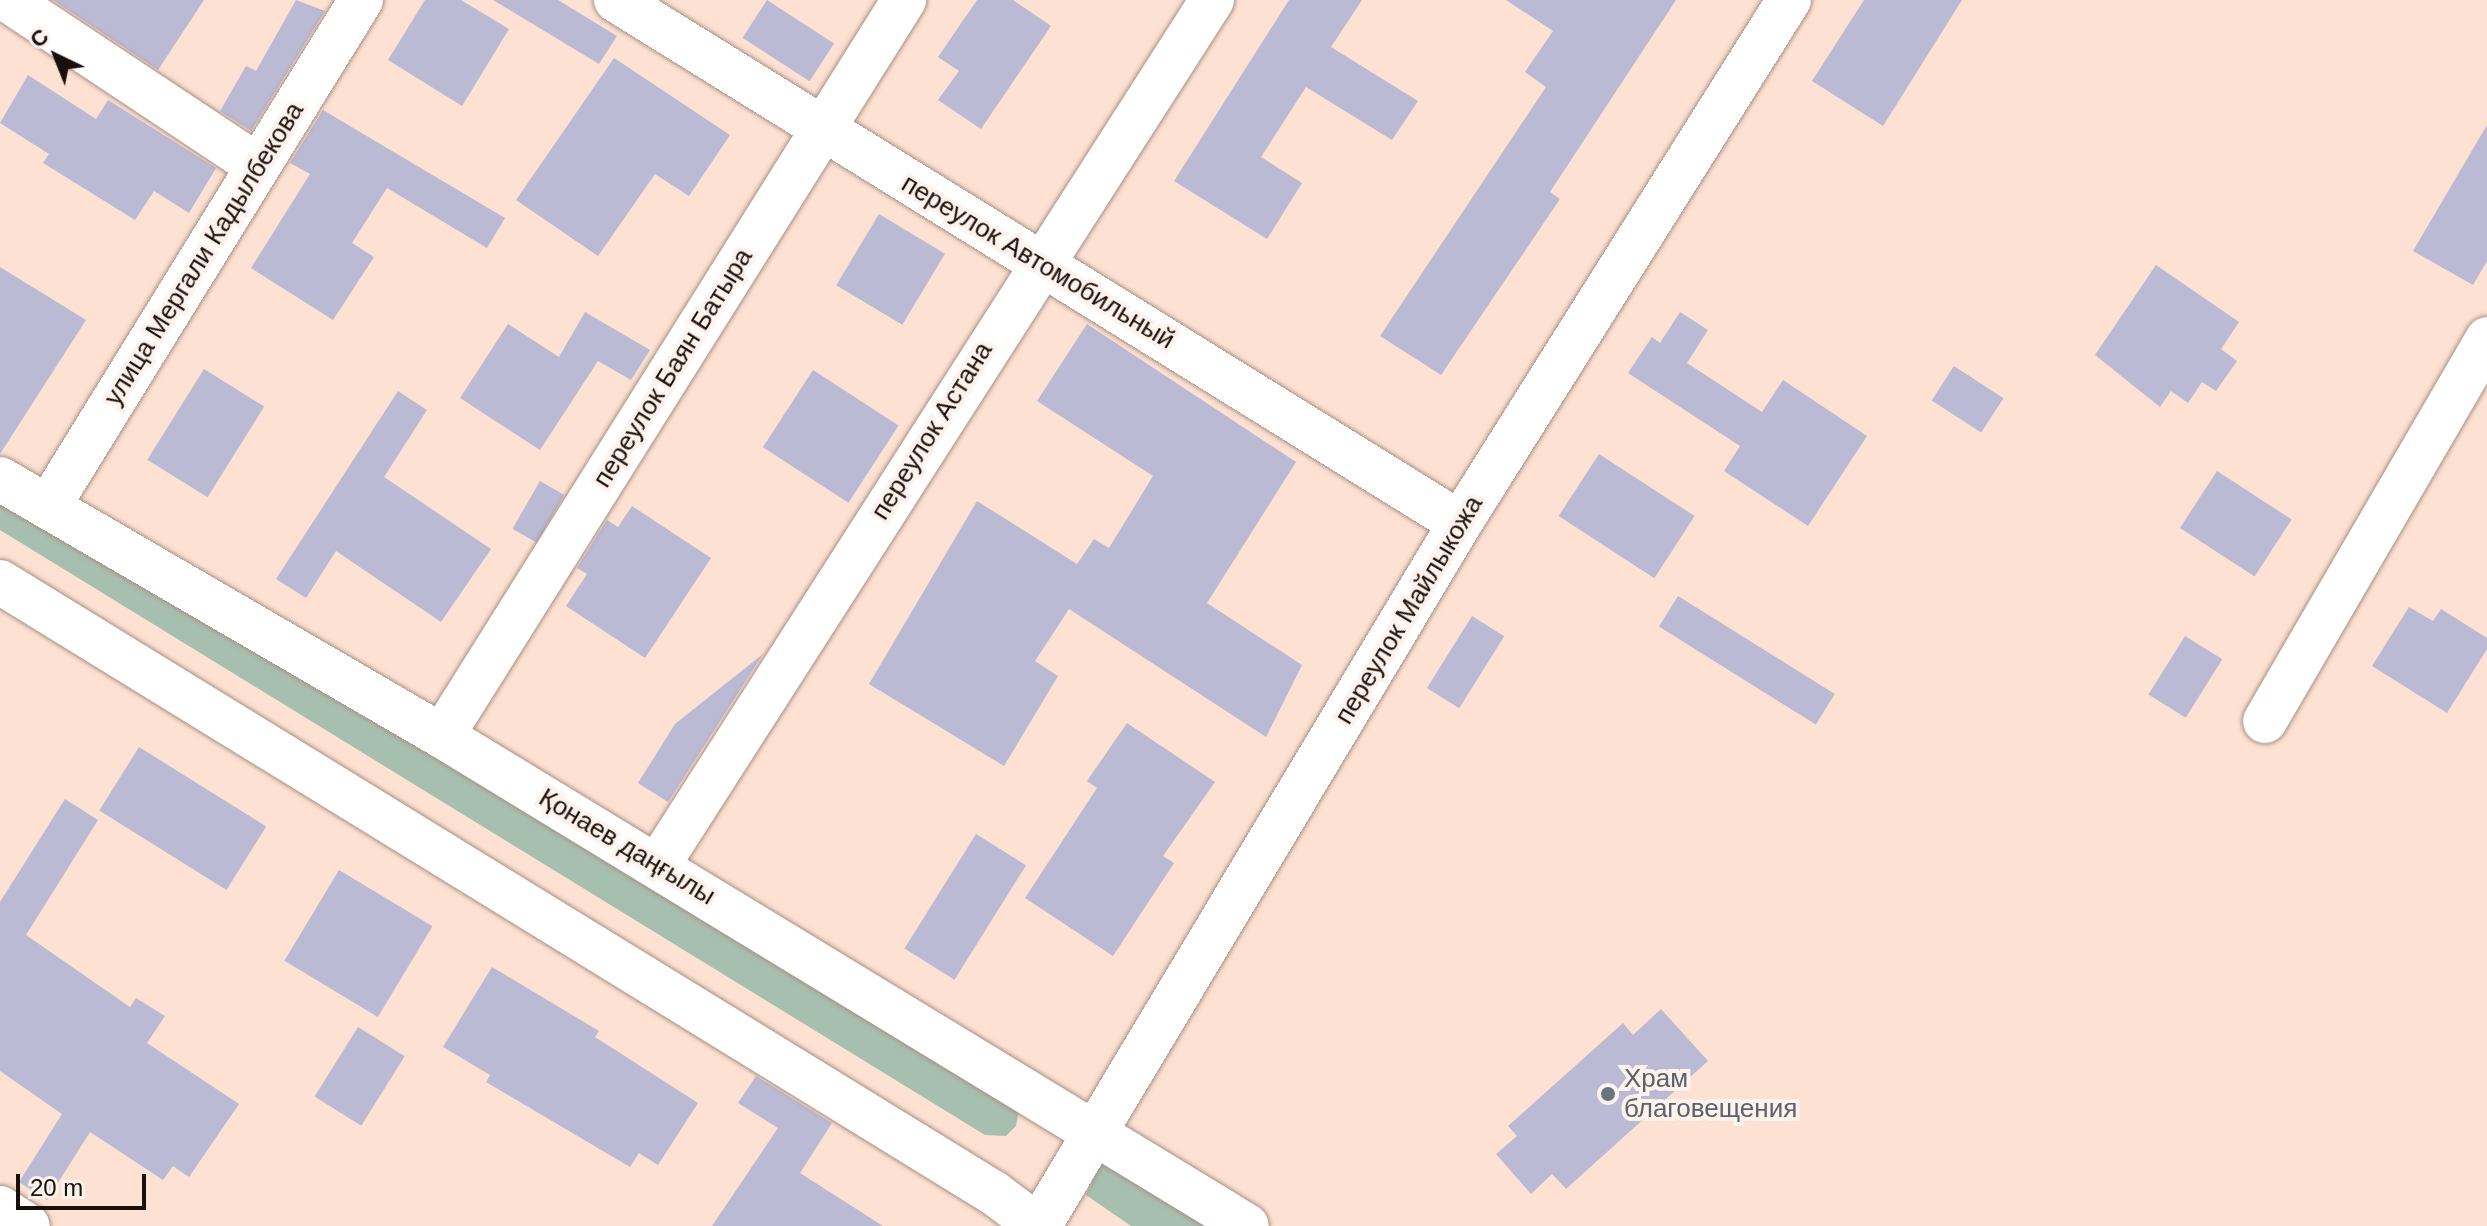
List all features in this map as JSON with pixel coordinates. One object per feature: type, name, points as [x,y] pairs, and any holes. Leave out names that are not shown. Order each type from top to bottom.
[{"type":"street","points":[[8,0],[258,166]]},
{"type":"street","name":"улица Мергали Кадылбекова","points":[[48,507],[361,0]]},
{"type":"street","name":"переулок Автомобильный","points":[[616,0],[822,132],[1040,261],[1460,523]]},
{"type":"street","name":"переулок Баян Батыра","points":[[442,736],[904,0]]},
{"type":"street","name":"переулок Астана","points":[[658,865],[1040,261],[1212,0]]},
{"type":"street","name":"переулок Майлыкожа","points":[[1038,1226],[1460,523],[1789,0]]},
{"type":"street","points":[[2265,721],[2487,339]]},
{"type":"street","name":"Қонаев даңғылы","points":[[0,479],[658,865],[1247,1226]]},
{"type":"street","points":[[0,582],[984,1210],[1038,1226]]},
{"type":"street","points":[[0,1208],[28,1226]]},
{"type":"green space","points":[[0,475],[1019,1110],[1016,1126],[1006,1136],[985,1135],[0,530]]},
{"type":"green space","points":[[1108,1162],[1223,1226],[1131,1226],[1086,1195],[1100,1164]]},
{"type":"building","points":[[53,0],[204,0],[158,70]]},
{"type":"building","points":[[296,0],[325,11],[251,131],[220,111],[246,66],[256,71]]},
{"type":"building","points":[[425,0],[461,0],[509,29],[462,106],[388,60]]},
{"type":"building","points":[[493,0],[558,0],[617,36],[599,64]]},
{"type":"building","points":[[767,0],[834,44],[810,81],[742,38]]},
{"type":"building","points":[[977,0],[1013,0],[1051,26],[981,129],[938,100],[959,71],[938,57]]},
{"type":"building","points":[[1289,0],[1362,0],[1331,47],[1418,101],[1392,140],[1306,87],[1261,157],[1302,183],[1267,239],[1174,181]]},
{"type":"building","points":[[1506,0],[1676,0],[1550,192],[1560,199],[1441,375],[1380,336],[1546,87],[1525,72],[1553,31]]},
{"type":"building","points":[[1864,0],[1962,0],[1883,126],[1812,81]]},
{"type":"building","points":[[614,58],[730,135],[689,196],[655,174],[598,256],[516,200]]},
{"type":"building","points":[[28,75],[96,119],[108,100],[216,168],[189,213],[154,191],[135,220],[43,163],[49,154],[0,123]]},
{"type":"building","points":[[323,110],[505,218],[487,248],[387,188],[352,243],[374,257],[333,320],[251,268],[310,174],[290,163]]},
{"type":"building","points":[[2487,125],[2487,261],[2473,285],[2413,251]]},
{"type":"building","points":[[879,214],[945,254],[902,325],[836,285]]},
{"type":"building","points":[[2156,265],[2239,322],[2221,349],[2237,361],[2216,391],[2202,382],[2188,403],[2171,391],[2160,407],[2095,355]]},
{"type":"building","points":[[0,267],[86,320],[0,454]]},
{"type":"building","points":[[585,312],[650,350],[631,380],[598,361],[540,450],[460,398],[508,324],[559,357]]},
{"type":"building","points":[[1680,312],[1708,330],[1687,363],[1762,412],[1783,380],[1867,436],[1808,526],[1724,471],[1740,446],[1628,373],[1652,337],[1660,343]]},
{"type":"building","points":[[1087,324],[1296,462],[1207,603],[1302,665],[1266,737],[1069,609],[1035,661],[1058,676],[1004,766],[869,684],[977,501],[1077,564],[1094,539],[1109,548],[1153,476],[1037,401]]},
{"type":"building","points":[[1954,366],[2003,398],[1981,433],[1932,400]]},
{"type":"building","points":[[204,369],[264,407],[208,497],[147,460]]},
{"type":"building","points":[[813,370],[899,426],[848,503],[763,447]]},
{"type":"building","points":[[398,391],[427,410],[384,477],[491,549],[441,622],[336,551],[306,598],[276,579]]},
{"type":"building","points":[[1599,454],[1695,516],[1654,578],[1559,516]]},
{"type":"building","points":[[2217,471],[2292,519],[2255,577],[2180,528]]},
{"type":"building","points":[[540,481],[564,495],[537,543],[512,529]]},
{"type":"building","points":[[632,506],[711,558],[645,658],[566,606],[587,574],[577,568],[607,520],[618,527]]},
{"type":"building","points":[[1678,596],[1835,694],[1816,725],[1659,627]]},
{"type":"building","points":[[2409,607],[2433,621],[2441,609],[2487,638],[2487,649],[2447,713],[2372,666]]},
{"type":"building","points":[[1472,616],[1504,636],[1459,708],[1427,688]]},
{"type":"building","points":[[2185,636],[2222,659],[2186,718],[2148,695]]},
{"type":"building","points":[[763,654],[668,802],[638,783],[675,724]]},
{"type":"building","points":[[1127,723],[1215,782],[1163,856],[1174,863],[1113,956],[1025,898],[1097,788],[1087,781]]},
{"type":"building","points":[[139,747],[266,826],[226,890],[99,811]]},
{"type":"building","points":[[65,799],[98,820],[26,935],[130,1007],[136,998],[165,1016],[147,1043],[239,1104],[189,1177],[173,1166],[163,1180],[90,1132],[47,1200],[19,1182],[62,1114],[0,1071],[0,902]]},
{"type":"building","points":[[976,834],[1026,865],[954,980],[904,948]]},
{"type":"building","points":[[339,870],[432,926],[378,1017],[284,961]]},
{"type":"building","points":[[492,967],[599,1031],[595,1037],[698,1103],[658,1165],[639,1153],[630,1167],[486,1082],[490,1075],[443,1047]]},
{"type":"building","name":"Храм благовещения","points":[[1661,1009],[1708,1061],[1566,1189],[1552,1174],[1531,1194],[1496,1154],[1517,1136],[1508,1126],[1623,1023],[1633,1035]]},
{"type":"building","points":[[358,1027],[405,1056],[361,1126],[315,1097]]},
{"type":"building","points":[[756,1076],[832,1123],[800,1173],[883,1226],[712,1226],[778,1128],[738,1103]]},
{"type":"place","name":"Храм благовещения","points":[[1608,1094]]}]
